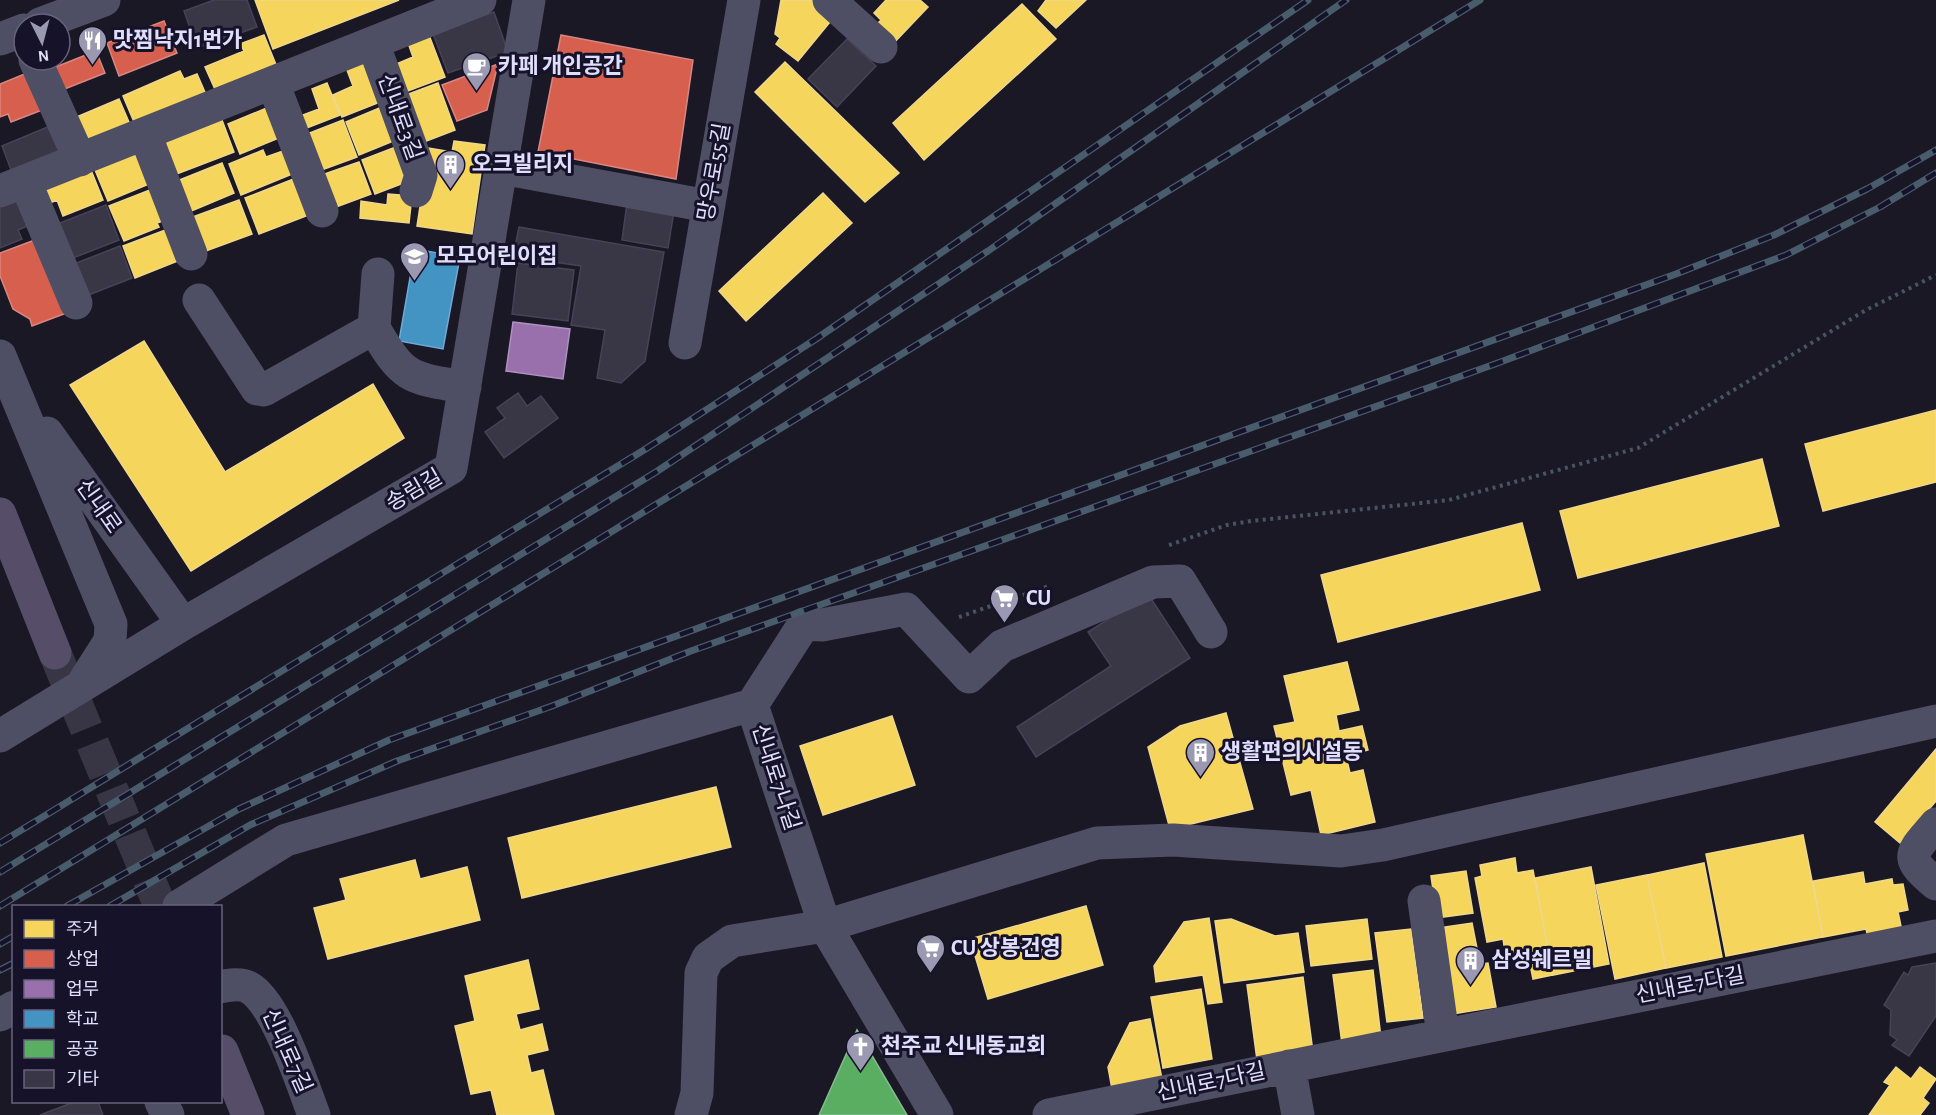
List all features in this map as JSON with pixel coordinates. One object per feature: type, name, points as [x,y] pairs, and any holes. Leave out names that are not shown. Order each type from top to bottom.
[{"type":"main road","points":[[0,514],[54,653]]},
{"type":"main road","points":[[222,1051],[248,1115]]},
{"type":"street","points":[[72,14],[104,0]]},
{"type":"street","name":"신내로3길","points":[[76,303],[13,186],[480,0]]},
{"type":"street","name":"송림길","points":[[0,736],[183,624],[451,468],[529,0]]},
{"type":"street","name":"망우로55길","points":[[685,343],[744,0]]},
{"type":"street","points":[[829,0],[881,47]]},
{"type":"street","name":"신내로3길","points":[[373,43],[421,175],[416,191]]},
{"type":"street","points":[[40,72],[80,160]]},
{"type":"street","points":[[273,83],[322,211]]},
{"type":"street","points":[[145,134],[191,254]]},
{"type":"street","points":[[501,168],[708,206]]},
{"type":"street","points":[[378,274],[374,328],[391,359],[413,376],[465,387]]},
{"type":"street","points":[[199,300],[252,384],[264,390],[374,328]]},
{"type":"street","points":[[0,356],[111,624],[110,640],[80,687]]},
{"type":"street","name":"신내로","points":[[15,388],[183,624]]},
{"type":"street","name":"신내로7나길","points":[[937,1115],[825,926],[752,705],[804,624],[822,625],[906,609],[969,677],[1002,646],[1153,582],[1167,580],[1180,581],[1211,632]]},
{"type":"street","points":[[0,708],[7,710],[51,705]]},
{"type":"street","points":[[181,905],[286,840],[752,705]]},
{"type":"street","points":[[691,1115],[698,1093],[701,973],[708,958],[732,941],[825,926],[1097,843],[1173,840],[1341,851],[1383,845],[1936,721]]},
{"type":"street","points":[[1936,824],[1914,851],[1913,861],[1917,868],[1936,884]]},
{"type":"street","points":[[1424,901],[1443,1035]]},
{"type":"street","name":"신내로7다길","points":[[1050,1115],[1936,936]]},
{"type":"street","name":"신내로7길","points":[[222,987],[246,986],[261,996],[272,1012],[314,1115]]},
{"type":"street","points":[[1289,1065],[1298,1115]]},
{"type":"path","points":[[1166,546],[1227,525],[1251,521],[1467,496],[1638,448],[1866,310],[1936,275]]},
{"type":"path","points":[[924,628],[1056,584]]},
{"type":"building: 주거","points":[[255,0],[399,0],[273,49]]},
{"type":"building: 주거","points":[[781,0],[812,0],[834,17],[798,61],[776,44],[780,38],[775,34]]},
{"type":"building: 주거","points":[[886,0],[920,0],[928,7],[892,45],[874,27],[881,20],[874,13]]},
{"type":"building: 주거","points":[[1046,0],[1086,0],[1056,28],[1038,11]]},
{"type":"building: 주거","points":[[1022,4],[1056,39],[924,160],[893,123]]},
{"type":"building: 주거","points":[[264,35],[279,72],[218,96],[205,67],[244,51],[240,44]]},
{"type":"building: 주거","points":[[429,35],[445,77],[397,95],[387,68],[413,57],[408,43]]},
{"type":"building: 주거","points":[[373,54],[390,98],[342,117],[333,95],[353,86],[345,65]]},
{"type":"building: 주거","points":[[785,62],[899,173],[865,202],[755,92]]},
{"type":"building: 주거","points":[[180,71],[184,79],[197,74],[208,99],[137,129],[123,96]]},
{"type":"building: 주거","points":[[327,83],[340,115],[299,131],[295,118],[319,109],[312,89]]},
{"type":"building: 주거","points":[[438,83],[455,130],[416,145],[398,98]]},
{"type":"building: 주거","points":[[119,99],[132,129],[85,149],[72,119]]},
{"type":"building: 주거","points":[[389,104],[403,137],[359,155],[346,122]]},
{"type":"building: 주거","points":[[269,107],[281,137],[240,154],[228,124]]},
{"type":"building: 주거","points":[[222,120],[234,152],[174,175],[162,144]]},
{"type":"building: 주거","points":[[343,120],[357,157],[316,172],[302,136]]},
{"type":"building: 주거","name":"오크빌리지","points":[[454,141],[485,145],[472,234],[417,226],[429,148],[452,152]]},
{"type":"building: 주거","points":[[401,145],[414,179],[375,194],[362,160]]},
{"type":"building: 주거","points":[[143,150],[156,181],[108,201],[95,170]]},
{"type":"building: 주거","points":[[263,150],[266,157],[283,151],[292,174],[241,195],[229,164]]},
{"type":"building: 주거","points":[[359,162],[371,194],[328,210],[316,177]]},
{"type":"building: 주거","points":[[222,163],[234,193],[189,212],[177,181]]},
{"type":"building: 주거","points":[[91,170],[103,200],[63,216],[57,200],[45,205],[39,190]]},
{"type":"building: 주거","points":[[296,178],[311,214],[259,234],[245,198]]},
{"type":"building: 주거","points":[[155,188],[168,219],[157,223],[159,227],[124,241],[109,206]]},
{"type":"building: 주거","points":[[823,193],[852,223],[746,321],[719,291]]},
{"type":"building: 주거","points":[[388,194],[412,196],[409,223],[360,218],[361,201],[387,205]]},
{"type":"building: 주거","points":[[239,200],[252,234],[203,252],[190,218]]},
{"type":"building: 주거","points":[[168,229],[180,260],[135,278],[123,246]]},
{"type":"building: 주거","points":[[144,341],[225,472],[373,384],[404,438],[191,571],[70,385]]},
{"type":"building: 주거","points":[[1936,410],[1936,482],[1823,511],[1805,444]]},
{"type":"building: 주거","points":[[1762,459],[1779,526],[1578,578],[1560,511]]},
{"type":"building: 주거","points":[[1522,523],[1540,590],[1338,642],[1321,575]]},
{"type":"building: 주거","points":[[1347,662],[1359,710],[1336,715],[1339,731],[1362,726],[1368,750],[1346,756],[1350,773],[1363,770],[1375,822],[1321,835],[1311,790],[1291,795],[1274,726],[1295,722],[1284,676]]},
{"type":"building: 주거","name":"생활편의시설동","points":[[1226,713],[1253,809],[1170,829],[1148,747],[1180,726]]},
{"type":"building: 주거","points":[[892,716],[915,785],[823,815],[800,746]]},
{"type":"building: 주거","points":[[1936,749],[1936,801],[1900,843],[1875,822]]},
{"type":"building: 주거","points":[[716,787],[731,847],[522,898],[508,838]]},
{"type":"building: 주거","points":[[1803,835],[1823,937],[1726,956],[1706,854]]},
{"type":"building: 주거","points":[[1515,858],[1517,873],[1533,870],[1553,975],[1533,979],[1530,964],[1517,967],[1515,956],[1506,958],[1503,939],[1487,942],[1475,878],[1482,876],[1480,865]]},
{"type":"building: 주거","points":[[415,860],[420,879],[467,867],[480,920],[328,959],[314,908],[346,900],[340,879]]},
{"type":"building: 주거","points":[[1704,863],[1722,957],[1666,968],[1647,875]]},
{"type":"building: 주거","points":[[1591,867],[1609,964],[1553,975],[1535,878]]},
{"type":"building: 주거","points":[[1466,871],[1473,913],[1437,918],[1431,876]]},
{"type":"building: 주거","points":[[1863,872],[1865,884],[1892,879],[1893,885],[1903,884],[1908,910],[1898,912],[1902,931],[1868,937],[1866,929],[1823,937],[1813,881]]},
{"type":"building: 주거","points":[[1647,875],[1666,968],[1615,979],[1596,885]]},
{"type":"building: 주거","points":[[1086,906],[1103,965],[988,999],[970,939]]},
{"type":"building: 주거","points":[[1209,918],[1222,1002],[1208,1004],[1203,975],[1156,982],[1154,966],[1184,922]]},
{"type":"building: 주거","points":[[1231,919],[1275,936],[1298,933],[1304,972],[1224,983],[1215,921]]},
{"type":"building: 주거","points":[[1367,919],[1372,959],[1311,966],[1306,926]]},
{"type":"building: 주거","name":"삼성쉐르빌","points":[[1472,923],[1480,964],[1488,963],[1496,1007],[1453,1014],[1439,928]]},
{"type":"building: 주거","points":[[1411,929],[1423,1018],[1387,1022],[1375,933]]},
{"type":"building: 주거","points":[[528,960],[539,1009],[516,1014],[520,1030],[542,1024],[548,1050],[527,1055],[531,1073],[543,1070],[554,1115],[497,1115],[491,1090],[471,1094],[455,1026],[475,1021],[465,976]]},
{"type":"building: 주거","points":[[1373,970],[1381,1038],[1342,1044],[1333,975]]},
{"type":"building: 주거","points":[[1303,977],[1313,1052],[1257,1060],[1247,985]]},
{"type":"building: 주거","points":[[1201,989],[1212,1059],[1163,1068],[1151,997]]},
{"type":"building: 주거","points":[[1150,1019],[1162,1079],[1112,1089],[1108,1067],[1130,1023]]},
{"type":"building: 주거","points":[[1896,1067],[1911,1079],[1920,1067],[1936,1079],[1923,1098],[1929,1103],[1920,1115],[1869,1115],[1890,1085],[1884,1082]]},
{"type":"building: 상업","points":[[164,21],[177,53],[119,76],[107,43]]},
{"type":"building: 상업","points":[[561,35],[693,60],[676,179],[538,152]]},
{"type":"building: 상업","points":[[96,51],[105,73],[57,92],[49,72],[72,72],[72,60]]},
{"type":"building: 상업","points":[[498,64],[487,110],[457,121],[442,85]]},
{"type":"building: 상업","points":[[27,73],[42,110],[11,122],[8,114],[0,117],[0,84]]},
{"type":"building: 상업","points":[[40,238],[69,312],[32,326],[30,319],[13,309],[0,276],[0,253]]},
{"type":"building: 업무","points":[[513,322],[570,329],[563,379],[506,371]]},
{"type":"building: 학교","points":[[415,249],[460,257],[443,349],[399,341]]},
{"type":"building: 공공","name":"천주교 신내동교회","points":[[857,1030],[907,1115],[819,1115]]},
{"type":"building: 기타","points":[[214,0],[247,0],[257,27],[197,48],[184,11]]},
{"type":"building: 기타","points":[[494,12],[508,52],[448,73],[433,34]]},
{"type":"building: 기타","points":[[847,39],[876,66],[837,107],[808,79]]},
{"type":"building: 기타","points":[[50,126],[62,156],[13,175],[2,146]]},
{"type":"building: 기타","points":[[21,198],[32,224],[18,230],[22,239],[0,248],[0,206]]},
{"type":"building: 기타","points":[[627,203],[674,211],[668,248],[622,240]]},
{"type":"building: 기타","points":[[106,205],[119,240],[68,260],[55,225]]},
{"type":"building: 기타","points":[[519,227],[664,252],[645,361],[621,383],[597,378],[605,330],[571,325],[581,266],[513,256]]},
{"type":"building: 기타","points":[[120,246],[132,278],[86,296],[74,264]]},
{"type":"building: 기타","points":[[518,263],[574,270],[568,321],[512,314]]},
{"type":"building: 기타","points":[[518,393],[527,406],[541,396],[558,418],[504,458],[485,432],[505,418],[497,408]]},
{"type":"building: 기타","points":[[1148,594],[1190,658],[1036,757],[1017,727],[1111,666],[1088,632]]},
{"type":"building: 기타","points":[[1936,963],[1936,1016],[1909,1056],[1892,1045],[1897,1040],[1890,1035],[1891,1010],[1884,1005],[1904,972],[1908,975],[1912,967]]},
{"type":"building: 기타","points":[[71,1103],[98,1103],[103,1115],[40,1115]]},
{"type":"tunnel","points":[[55,653],[160,905]]},
{"type":"railway","points":[[0,843],[644,450],[816,339],[1308,0]]},
{"type":"railway","points":[[0,872],[656,472],[988,251],[1346,0]]},
{"type":"railway","points":[[0,906],[1480,0]]},
{"type":"railway","points":[[69,905],[239,809],[389,740],[1676,274],[1774,235],[1867,189],[1936,150]]},
{"type":"railway","points":[[112,905],[250,825],[397,761],[552,706],[691,651],[1495,364],[1786,255],[1880,207],[1936,173]]},
{"type":"railway","points":[[0,944],[12,937]]},
{"type":"railway","points":[[0,970],[12,964]]},
{"type":"place","name":"맛찜낙지1번가","points":[[92,66]]},
{"type":"place","name":"카페 개인공간","points":[[477,92]]},
{"type":"place","name":"오크빌리지","points":[[451,190]]},
{"type":"place","name":"모모어린이집","points":[[415,282]]},
{"type":"place","name":"CU","points":[[1005,624]]},
{"type":"place","name":"생활편의시설동","points":[[1200,778]]},
{"type":"place","name":"CU 상봉건영","points":[[930,974]]},
{"type":"place","name":"삼성쉐르빌","points":[[1470,986]]},
{"type":"place","name":"천주교 신내동교회","points":[[860,1072]]}]
